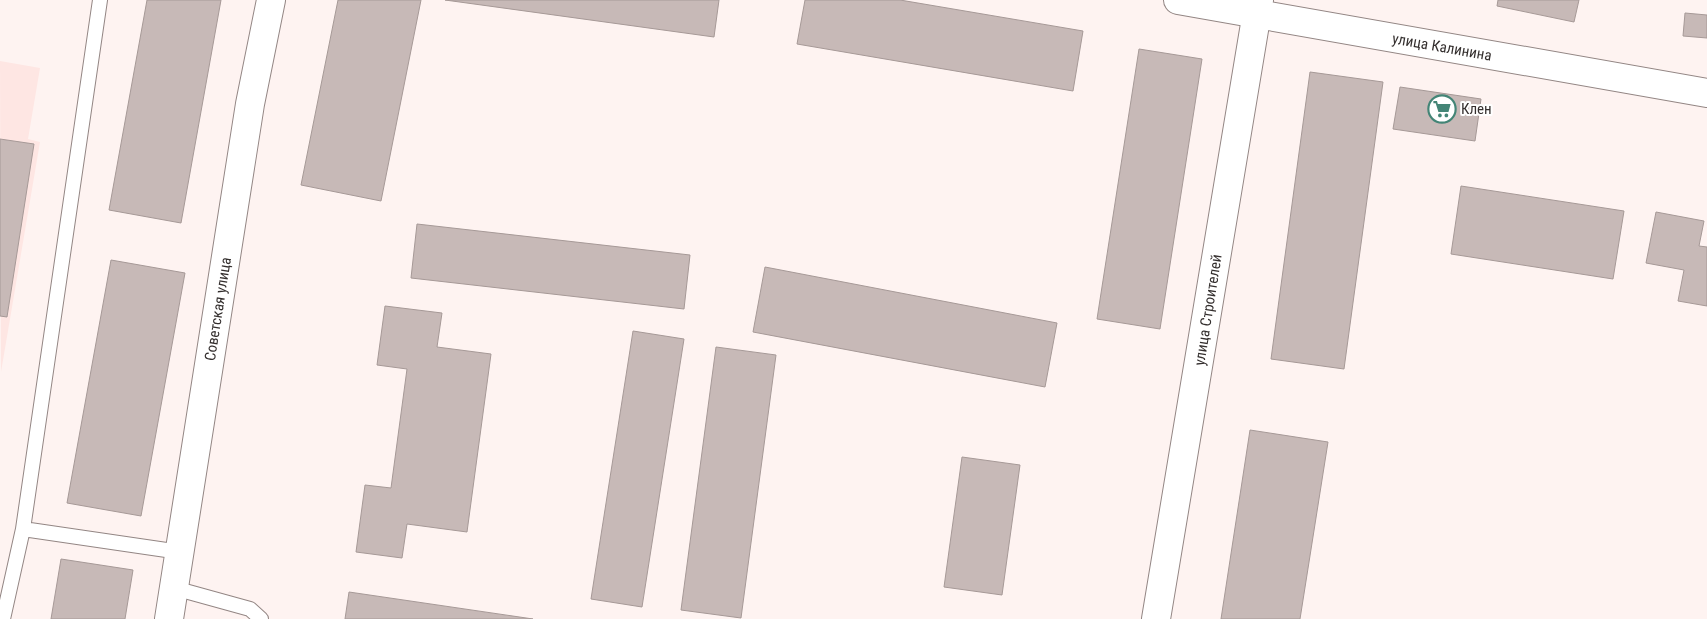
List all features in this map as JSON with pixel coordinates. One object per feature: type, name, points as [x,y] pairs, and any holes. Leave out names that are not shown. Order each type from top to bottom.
[{"type":"street","name":"Советская улица","points":[[169,619],[250,104],[271,0]]},
{"type":"street","name":"улица Калинина","points":[[1178,0],[1258,7],[1707,93]]},
{"type":"street","name":"улица Строителей","points":[[1156,619],[1258,7]]},
{"type":"lane","points":[[3,619],[23,529],[100,0]]},
{"type":"lane","points":[[23,529],[180,552]]},
{"type":"lane","points":[[174,588],[250,609],[261,619]]},
{"type":"shaded area","points":[[0,61],[40,68],[28,139],[40,142],[1,372]]},
{"type":"building","points":[[147,0],[221,0],[181,223],[109,210]]},
{"type":"building","points":[[338,0],[421,0],[381,201],[301,185]]},
{"type":"building","points":[[445,0],[719,0],[714,37]]},
{"type":"building","points":[[805,0],[900,0],[1083,31],[1073,91],[797,44]]},
{"type":"building","points":[[1498,0],[1579,0],[1574,22],[1497,6]]},
{"type":"building","points":[[1685,13],[1707,15],[1707,38],[1683,36]]},
{"type":"building","points":[[1139,49],[1202,59],[1160,329],[1097,319]]},
{"type":"building","points":[[1310,72],[1383,82],[1344,369],[1271,359]]},
{"type":"building","points":[[1400,87],[1481,99],[1475,141],[1393,129]]},
{"type":"building","points":[[0,139],[34,144],[7,317],[0,316]]},
{"type":"building","points":[[1461,186],[1624,211],[1613,279],[1451,254]]},
{"type":"building","points":[[1656,212],[1704,221],[1699,246],[1707,247],[1707,306],[1678,301],[1684,270],[1646,263]]},
{"type":"building","points":[[417,224],[690,255],[684,309],[411,278]]},
{"type":"building","points":[[111,260],[185,273],[141,516],[67,503]]},
{"type":"building","points":[[765,267],[1057,323],[1045,387],[753,332]]},
{"type":"building","points":[[385,306],[442,313],[437,347],[491,354],[467,532],[407,524],[402,558],[356,552],[365,485],[391,488],[407,369],[377,365]]},
{"type":"building","points":[[633,331],[684,339],[642,607],[591,599]]},
{"type":"building","points":[[716,347],[776,355],[741,618],[681,610]]},
{"type":"building","points":[[1250,430],[1328,442],[1300,619],[1221,619]]},
{"type":"building","points":[[962,457],[1020,465],[1002,595],[944,587]]},
{"type":"building","points":[[61,559],[133,570],[125,619],[51,619]]},
{"type":"building","points":[[349,592],[533,619],[345,619]]},
{"type":"place","name":"Клен","points":[[1442,109]]}]
